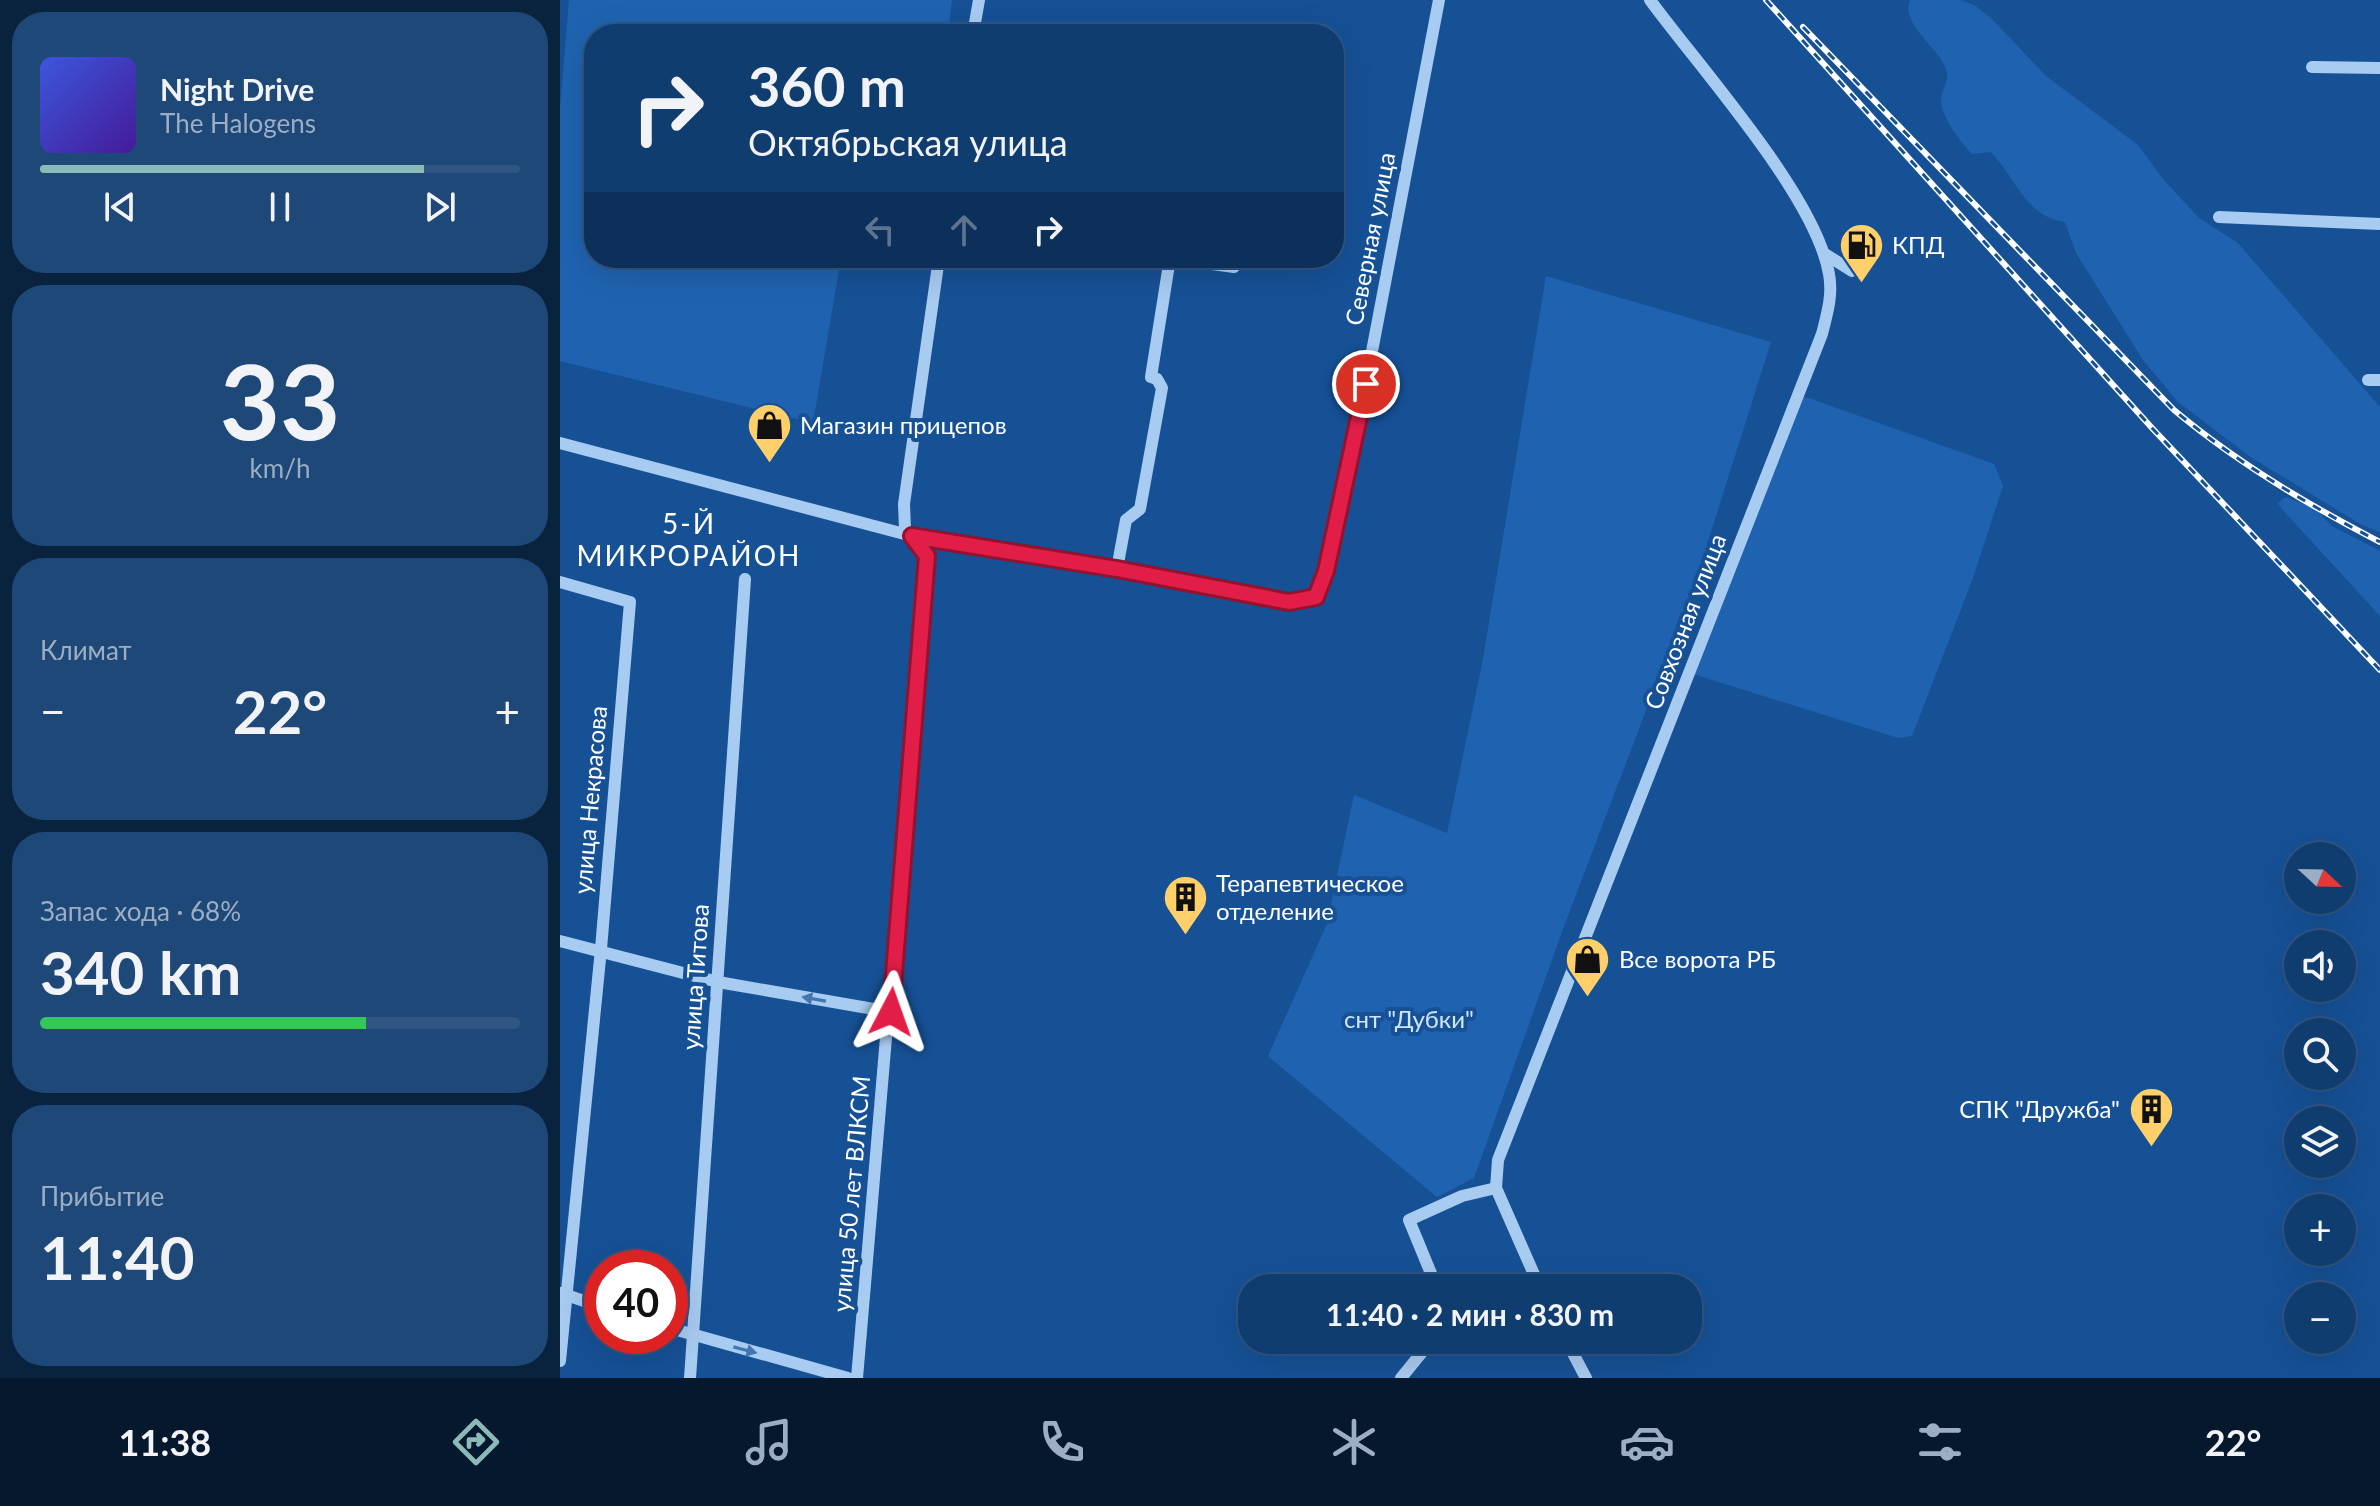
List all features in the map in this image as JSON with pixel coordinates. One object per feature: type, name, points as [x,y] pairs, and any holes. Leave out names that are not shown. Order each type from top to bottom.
[{"type":"street","points":[[975,24],[979,0]]},
{"type":"street","name":"Северная улица","points":[[1117,569],[1289,602],[1316,597],[1326,571],[1361,409],[1439,0]]},
{"type":"street","name":"Совхозная улица","points":[[1496,1188],[1498,1160],[1822,334],[1831,292],[1825,254],[1787,185],[1650,0]]},
{"type":"street","points":[[2312,67],[2380,68]]},
{"type":"street","points":[[2219,217],[2380,224]]},
{"type":"street","points":[[1825,254],[1852,271]]},
{"type":"street","name":"улица 50 лет ВЛКСМ","points":[[857,1378],[891,1012],[927,556],[905,529],[904,504],[938,268]]},
{"type":"street","points":[[560,443],[912,536],[1117,569],[1126,520],[1140,509],[1162,388],[1157,379],[1151,377],[1168,268]]},
{"type":"street","name":"улица Титова","points":[[690,1378],[745,579]]},
{"type":"street","name":"улица Некрасова","points":[[560,582],[630,602],[601,949],[564,1294],[560,1361]]},
{"type":"street","points":[[560,941],[601,949],[718,982],[891,1012]]},
{"type":"street","points":[[1431,1274],[1409,1220],[1462,1196],[1496,1188],[1534,1274]]},
{"type":"street","points":[[564,1294],[584,1301]]},
{"type":"street","points":[[688,1334],[848,1378]]},
{"type":"street","points":[[1401,1378],[1421,1354]]},
{"type":"street","points":[[1573,1354],[1586,1378]]},
{"type":"green space","points":[[569,0],[952,0],[949,24],[584,24],[584,268],[839,268],[813,423],[560,361],[560,109]]},
{"type":"green space","points":[[1910,0],[1961,0],[1974,5],[1990,17],[2046,76],[2138,145],[2163,179],[2199,218],[2238,243],[2380,407],[2380,532],[2362,525],[2252,458],[2178,402],[2143,360],[2076,253],[2065,222],[2051,218],[2031,205],[1991,152],[1972,154],[1952,129],[1941,100],[1946,69],[1910,18]]},
{"type":"green space","name":"снт \"Дубки\"","points":[[1546,276],[1771,342],[1697,576],[1563,929],[1474,1178],[1437,1197],[1268,1056],[1327,924],[1354,795],[1447,833],[1483,659]]},
{"type":"green space","points":[[1803,396],[1994,464],[2003,486],[1973,578],[1912,736],[1898,738],[1693,674]]},
{"type":"green space","points":[[2285,497],[2313,507],[2332,526],[2380,551],[2380,616],[2281,508],[2278,503]]},
{"type":"railway","points":[[1766,0],[2152,428],[2380,670]]},
{"type":"railway","points":[[1803,27],[2174,410],[2273,482],[2380,542]]},
{"type":"place","name":"КПД","points":[[1861,285]]},
{"type":"place","name":"Магазин прицепов","points":[[769,465]]},
{"type":"place","name":"Терапевтическое отделение","points":[[1185,937]]},
{"type":"place","name":"Все ворота РБ","points":[[1588,999]]},
{"type":"place","name":"СПК \"Дружба\"","points":[[2151,1149]]},
{"type":"district","name":"5-Й МИКРОРАЙОН","points":[[689,540]]},
{"type":"route","points":[[891,1012],[927,556],[912,536],[1117,569],[1295,603],[1308,601],[1316,597],[1326,571],[1366,384]]}]
